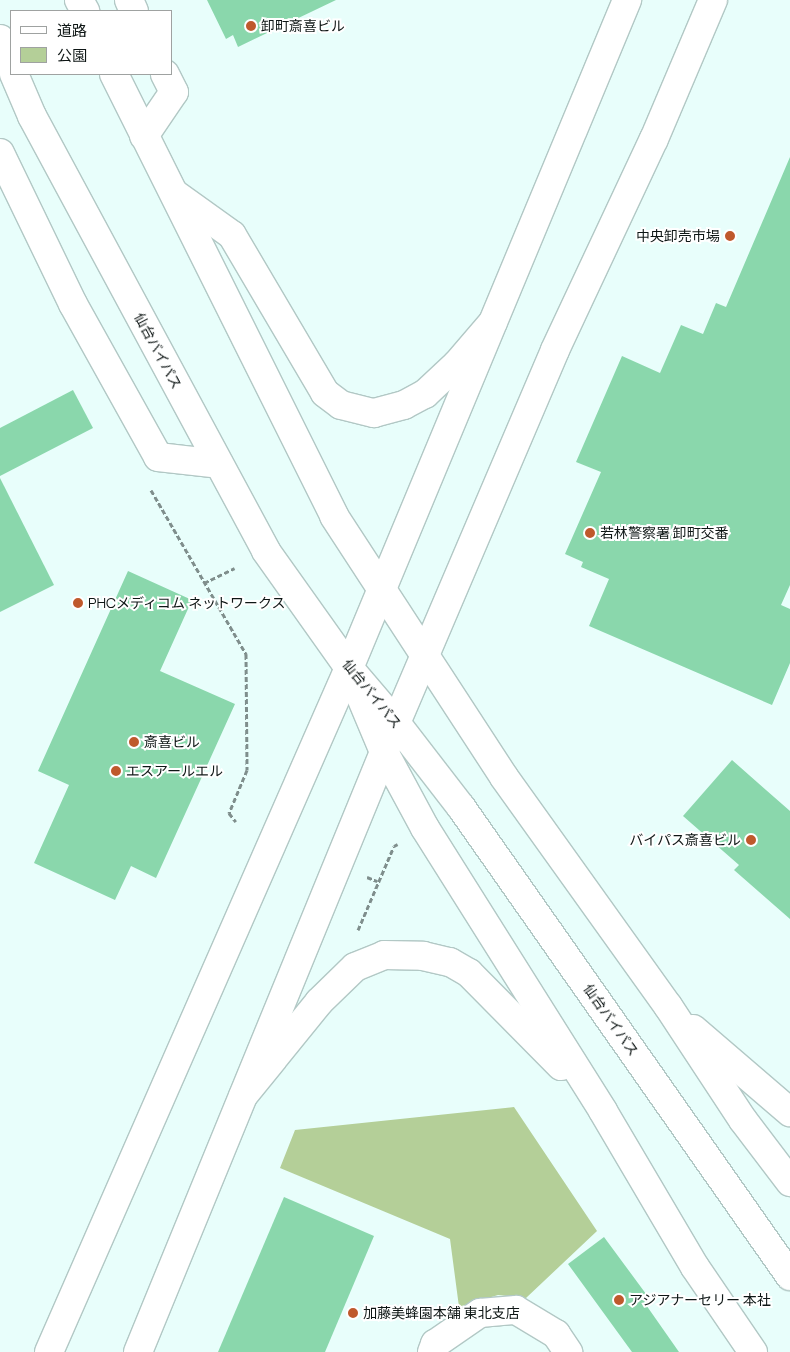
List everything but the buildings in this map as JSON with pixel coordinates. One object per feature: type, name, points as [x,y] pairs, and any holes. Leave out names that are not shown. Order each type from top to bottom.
[{"type":"main road","points":[[49,1352],[349,668],[627,0]]},
{"type":"main road","points":[[138,1352],[396,723],[555,350],[654,139],[713,0]]},
{"type":"main road","points":[[0,39],[10,64]]},
{"type":"main road","name":"仙台バイパス","points":[[14,75],[32,116],[266,551],[349,668],[396,723],[466,815],[790,1276]]},
{"type":"main road","points":[[114,75],[334,516],[426,655],[504,778],[668,1006],[743,1120],[790,1182]]},
{"type":"main road","points":[[144,136],[174,92],[166,75]]},
{"type":"main road","points":[[0,153],[73,304],[158,457],[219,464]]},
{"type":"main road","points":[[172,192],[232,235],[325,393],[341,404],[374,412],[404,406],[425,394],[457,364],[492,322]]},
{"type":"main road","points":[[349,668],[384,752],[425,828],[603,1111],[695,1267],[753,1352]]},
{"type":"main road","points":[[243,1096],[319,1002],[355,967],[384,955],[423,956],[450,962],[469,973],[603,1111]]},
{"type":"main road","points":[[668,1006],[790,1112]]},
{"type":"main road","points":[[432,1352],[435,1344],[480,1313],[516,1310],[556,1334],[568,1352]]},
{"type":"path","points":[[150,488],[246,654],[248,770],[229,813],[236,822]]},
{"type":"path","points":[[204,583],[236,568]]},
{"type":"path","points":[[354,938],[394,846],[405,840]]},
{"type":"green space","points":[[514,1107],[597,1231],[526,1298],[498,1295],[459,1307],[450,1239],[280,1168],[295,1130]]},
{"type":"place","name":"卸町斎喜ビル","points":[[251,26]]},
{"type":"place","name":"中央卸売市場","points":[[730,236]]},
{"type":"place","name":"若林警察署 卸町交番","points":[[590,533]]},
{"type":"place","name":"PHCメディコム ネットワークス","points":[[78,603]]},
{"type":"place","name":"斎喜ビル","points":[[134,742]]},
{"type":"place","name":"エスアールエル","points":[[116,771]]},
{"type":"place","name":"バイパス斎喜ビル","points":[[751,840]]},
{"type":"place","name":"アジアナーセリー 本社","points":[[619,1300]]},
{"type":"place","name":"加藤美蜂園本舗 東北支店","points":[[353,1313]]}]
